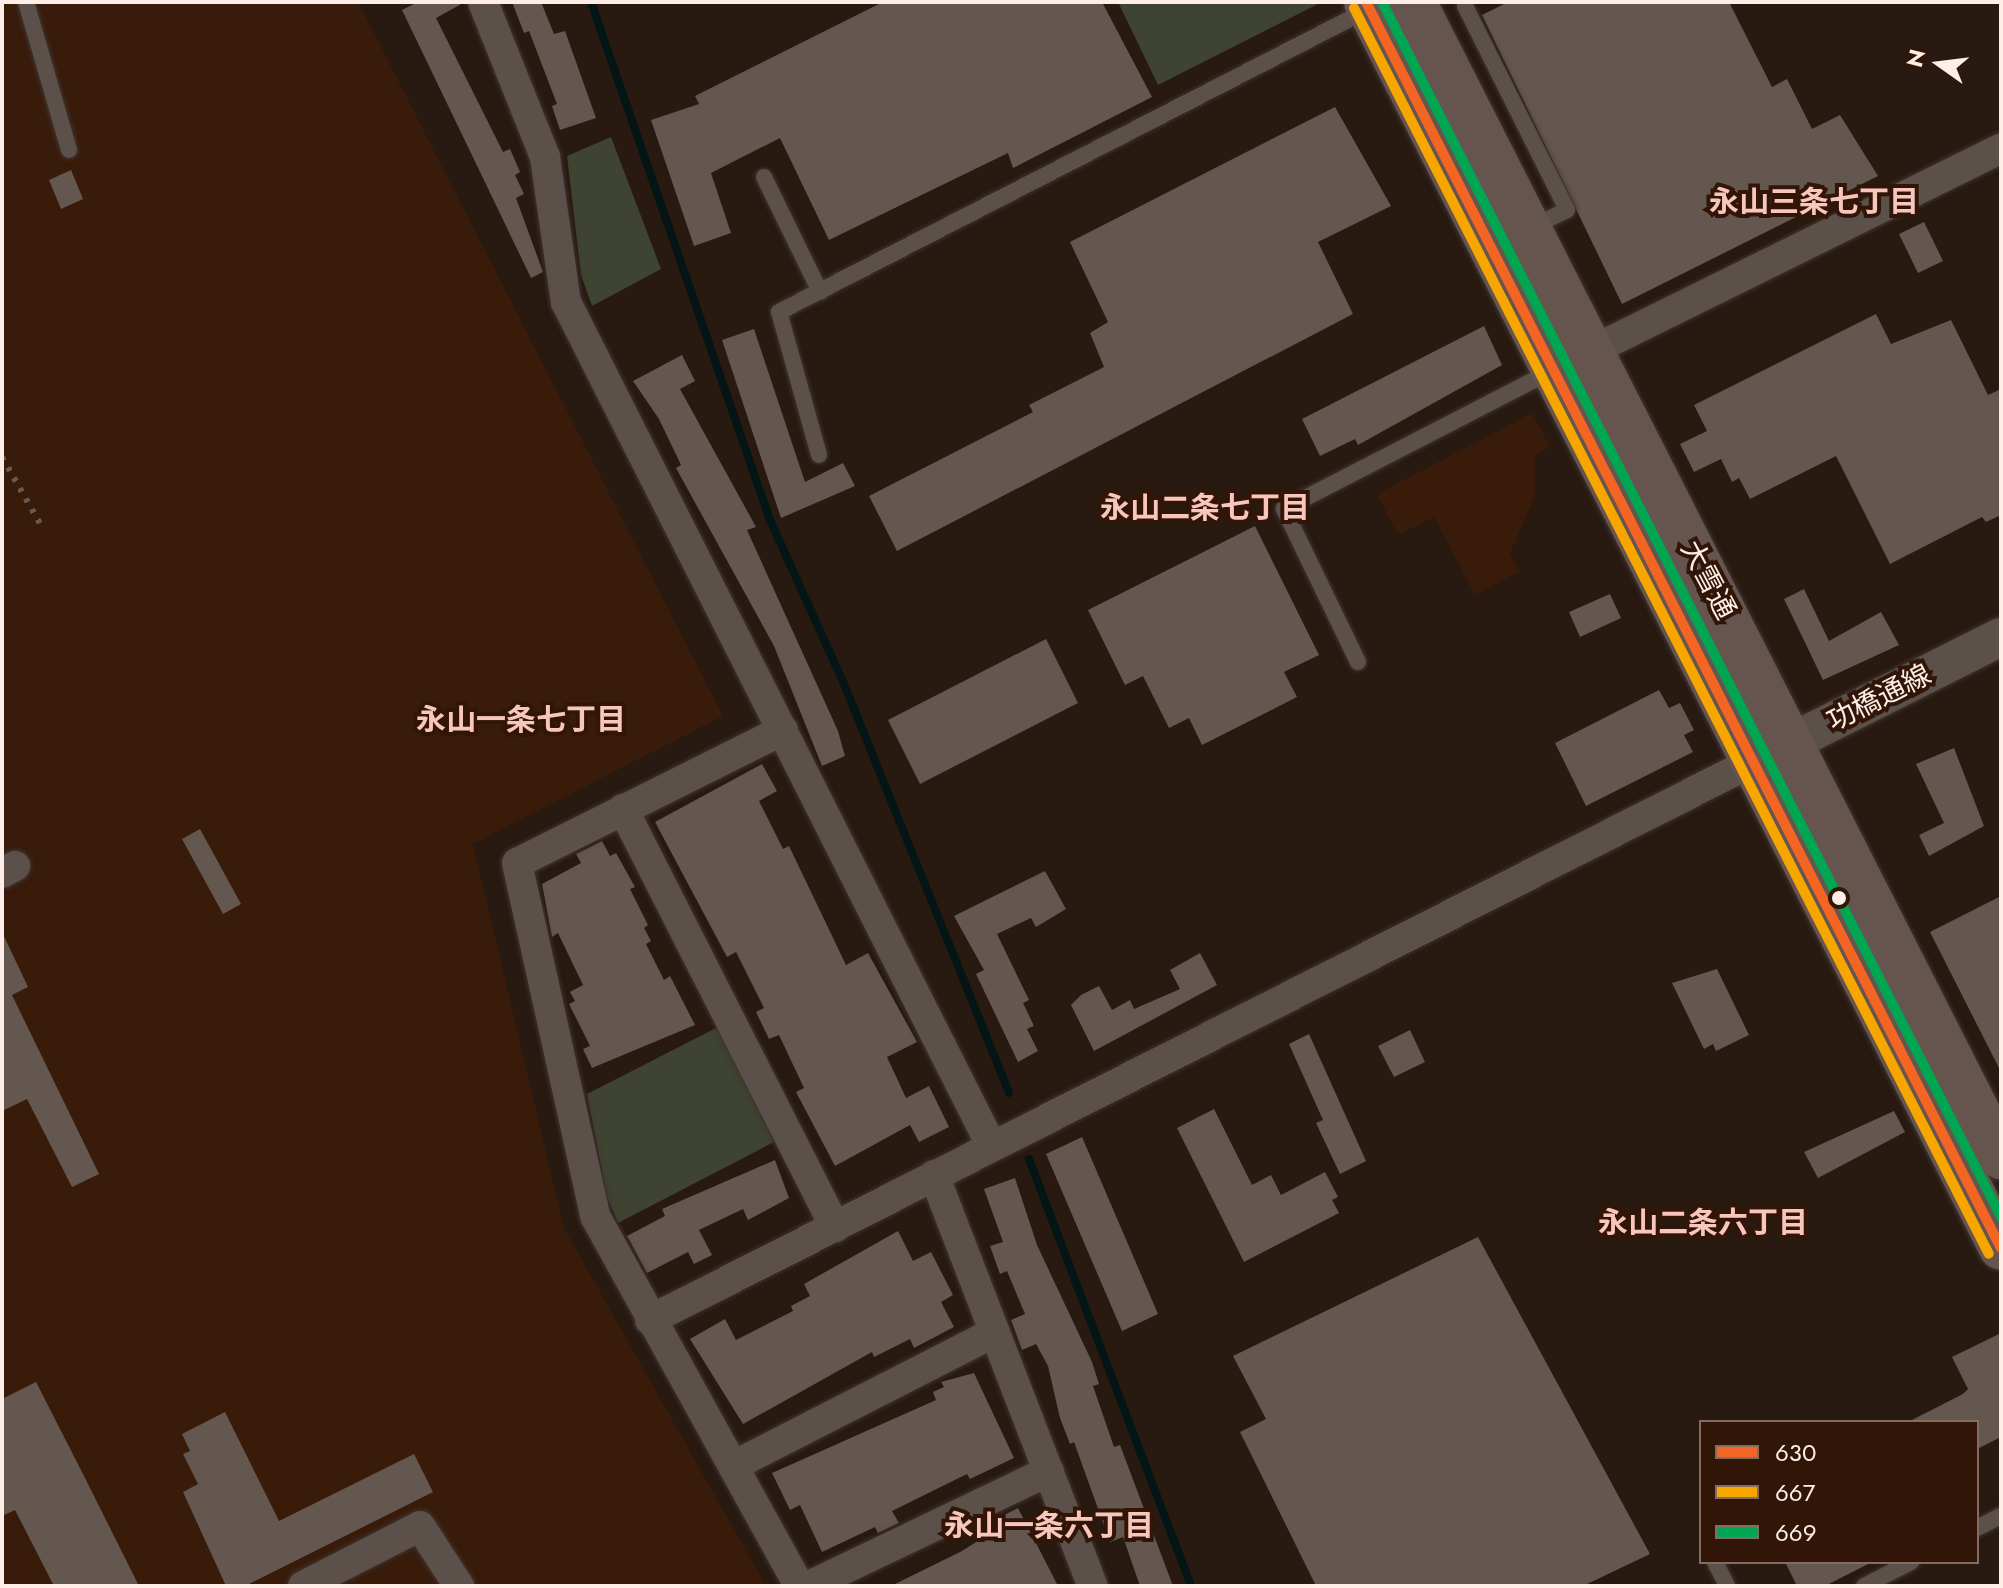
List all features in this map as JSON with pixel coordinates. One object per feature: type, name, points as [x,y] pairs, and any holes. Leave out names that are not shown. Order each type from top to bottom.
[{"type":"highway","name":"大雪通","points":[[1414,2],[1527,230],[1570,361]]},
{"type":"highway","name":"大雪通","points":[[1372,4],[1570,361],[1775,751],[1985,1140],[2001,1248]]},
{"type":"street","points":[[483,2],[545,157],[566,302],[991,1145]]},
{"type":"street","points":[[1570,361],[2001,148]]},
{"type":"street","name":"功橋通線","points":[[1775,751],[2001,637]]},
{"type":"street","points":[[783,730],[517,863],[595,1216],[799,1586]]},
{"type":"street","points":[[650,1320],[991,1145],[1102,1095],[1775,751]]},
{"type":"street","points":[[623,809],[835,1227]]},
{"type":"street","points":[[934,1175],[1093,1586]]},
{"type":"street","points":[[733,1466],[995,1332]]},
{"type":"street","points":[[809,1586],[1049,1471]]},
{"type":"street","points":[[303,1586],[420,1526],[459,1586]]},
{"type":"lane","points":[[26,2],[69,150]]},
{"type":"lane","points":[[819,455],[779,312],[1372,4]]},
{"type":"lane","points":[[1465,6],[1567,210],[1527,230]]},
{"type":"lane","points":[[764,177],[820,292]]},
{"type":"lane","points":[[1358,662],[1284,509],[1570,361]]},
{"type":"lane","points":[[1979,1527],[2001,1516]]},
{"type":"lane","points":[[1716,1564],[1727,1586]]},
{"type":"lane","points":[[1864,1586],[1907,1564]]},
{"type":"shaded area","points":[[2,2],[358,2],[723,716],[473,844],[564,1228],[766,1586],[2,1586]]},
{"type":"shaded area","points":[[1532,413],[1550,447],[1535,455],[1535,496],[1510,553],[1519,572],[1475,595],[1434,517],[1398,535],[1377,494]]},
{"type":"green space","points":[[1118,2],[1322,2],[1158,85]]},
{"type":"green space","points":[[611,137],[661,269],[592,306],[581,275],[567,156]]},
{"type":"green space","points":[[718,1027],[774,1142],[618,1223],[607,1197],[587,1094]]},
{"type":"building","points":[[418,2],[465,2],[436,18],[503,152],[510,149],[520,172],[515,175],[524,194],[516,198],[543,272],[531,278],[402,10]]},
{"type":"building","points":[[512,2],[541,2],[554,34],[565,31],[596,118],[560,130],[552,106],[557,104],[529,31],[524,33]]},
{"type":"building","points":[[883,2],[1102,2],[1152,97],[1013,168],[1008,153],[829,240],[780,138],[711,173],[731,233],[694,246],[651,120],[699,104],[695,96]]},
{"type":"building","points":[[1508,2],[1729,2],[1772,87],[1787,79],[1812,129],[1840,115],[1878,176],[1622,304],[1482,15]]},
{"type":"building","points":[[1335,107],[1391,206],[1318,242],[1353,314],[897,551],[869,496],[1033,412],[1029,405],[1104,367],[1090,333],[1108,322],[1070,242]]},
{"type":"building","points":[[71,170],[83,199],[61,209],[49,180]]},
{"type":"building","points":[[1924,222],[1943,261],[1918,273],[1899,234]]},
{"type":"building","points":[[1876,314],[1891,344],[1951,320],[1988,395],[2001,389],[2001,515],[1986,522],[1982,517],[1890,564],[1836,456],[1750,499],[1739,478],[1732,482],[1721,459],[1694,472],[1680,444],[1707,431],[1694,405]]},
{"type":"building","points":[[1484,326],[1502,365],[1358,445],[1355,439],[1320,456],[1302,419]]},
{"type":"building","points":[[754,329],[805,482],[843,463],[855,486],[781,518],[722,340]]},
{"type":"building","points":[[682,355],[695,381],[680,389],[756,527],[747,530],[838,731],[845,756],[822,766],[774,646],[676,468],[681,465],[659,419],[633,381]]},
{"type":"building","points":[[1255,526],[1319,655],[1284,672],[1297,697],[1202,745],[1189,718],[1169,728],[1143,676],[1125,685],[1088,610]]},
{"type":"building","points":[[1804,589],[1829,641],[1881,612],[1899,645],[1823,680],[1784,599]]},
{"type":"building","points":[[1610,594],[1621,618],[1580,637],[1569,612]]},
{"type":"building","points":[[1046,639],[1078,703],[920,784],[888,720]]},
{"type":"building","points":[[1659,690],[1669,708],[1680,703],[1694,730],[1684,735],[1693,752],[1586,806],[1555,743]]},
{"type":"building","points":[[1954,748],[1984,826],[1929,856],[1919,835],[1944,823],[1916,764]]},
{"type":"building","points":[[762,764],[777,791],[759,801],[783,849],[789,846],[846,965],[868,953],[917,1042],[887,1057],[906,1098],[929,1086],[949,1127],[919,1142],[910,1125],[835,1166],[796,1092],[804,1088],[779,1035],[769,1039],[756,1012],[764,1008],[736,952],[727,957],[655,822]]},
{"type":"building","points":[[200,829],[241,904],[223,914],[182,839]]},
{"type":"building","points":[[602,841],[610,856],[616,853],[635,887],[630,889],[648,925],[644,928],[651,941],[646,944],[664,980],[670,976],[695,1025],[592,1068],[583,1049],[590,1046],[569,1004],[575,1001],[570,992],[583,985],[558,933],[552,937],[542,884],[581,863],[576,854]]},
{"type":"building","points":[[1045,871],[1066,909],[1036,927],[1031,918],[997,934],[1029,1000],[1023,1003],[1034,1026],[1027,1029],[1038,1051],[1018,1062],[976,974],[984,970],[954,916]]},
{"type":"building","points":[[2001,896],[2001,1072],[1930,932]]},
{"type":"building","points":[[2,932],[28,987],[12,995],[99,1174],[72,1187],[27,1099],[2,1111]]},
{"type":"building","points":[[1200,953],[1217,985],[1094,1051],[1071,1005],[1081,995],[1099,986],[1112,1010],[1130,1000],[1134,1009],[1180,989],[1170,970]]},
{"type":"building","points":[[1717,969],[1749,1035],[1716,1051],[1713,1044],[1704,1049],[1672,983]]},
{"type":"building","points":[[1410,1030],[1425,1062],[1394,1077],[1378,1046]]},
{"type":"building","points":[[1309,1034],[1366,1161],[1340,1174],[1316,1123],[1323,1120],[1289,1044]]},
{"type":"building","points":[[1214,1109],[1252,1185],[1271,1175],[1281,1195],[1325,1172],[1338,1197],[1332,1200],[1339,1213],[1244,1262],[1177,1128]]},
{"type":"building","points":[[1894,1111],[1905,1132],[1818,1178],[1804,1152]]},
{"type":"building","points":[[1082,1137],[1158,1314],[1122,1331],[1046,1154]]},
{"type":"building","points":[[775,1160],[789,1198],[748,1220],[743,1209],[699,1230],[712,1255],[694,1264],[688,1252],[647,1273],[627,1236],[665,1216],[662,1209]]},
{"type":"building","points":[[1015,1178],[1037,1245],[1092,1362],[1099,1384],[1093,1386],[1114,1447],[1120,1445],[1173,1586],[1140,1586],[1123,1537],[1110,1542],[1074,1442],[1070,1444],[1060,1418],[1048,1366],[1036,1344],[1022,1350],[1011,1320],[1025,1314],[1007,1271],[1000,1274],[990,1246],[1003,1242],[984,1189]]},
{"type":"building","points":[[898,1231],[913,1261],[931,1252],[953,1295],[941,1302],[954,1327],[914,1348],[910,1339],[874,1357],[872,1352],[743,1424],[690,1339],[725,1319],[736,1340],[793,1311],[791,1306],[810,1296],[804,1284]]},
{"type":"building","points":[[1478,1237],[1650,1554],[1583,1586],[1316,1586],[1240,1432],[1266,1419],[1233,1356]]},
{"type":"building","points":[[2001,1333],[2001,1437],[1979,1448],[1979,1420],[1912,1420],[1968,1389],[1952,1357]]},
{"type":"building","points":[[974,1373],[1014,1458],[970,1479],[967,1474],[892,1511],[899,1523],[878,1533],[875,1527],[822,1552],[800,1505],[790,1510],[772,1473],[936,1400],[933,1392],[944,1387],[941,1382]]},
{"type":"building","points":[[36,1382],[139,1586],[54,1586],[15,1510],[2,1516],[2,1399]]},
{"type":"building","points":[[225,1412],[279,1521],[414,1454],[433,1492],[245,1586],[226,1586],[183,1492],[198,1484],[183,1454],[190,1451],[182,1434]]},
{"type":"building","points":[[1018,1508],[1058,1586],[891,1586],[962,1551],[992,1532],[988,1523]]},
{"type":"building","points":[[1786,1564],[1868,1564],[1825,1586],[1797,1586]]},
{"type":"waterway","points":[[591,2],[770,520],[844,684],[1009,1093]]},
{"type":"waterway","points":[[1029,1159],[1191,1586]]},
{"type":"railway","points":[[2,457],[42,527]]},
{"type":"transit line","name":"630","points":[[1366,2],[2001,1248]]},
{"type":"transit line","name":"669","points":[[1382,2],[2001,1217]]},
{"type":"transit line","name":"667","points":[[1354,8],[1989,1254]]},
{"type":"district","name":"永山三条七丁目","points":[[1814,202]]},
{"type":"district","name":"永山二条七丁目","points":[[1205,508]]},
{"type":"district","name":"永山一条七丁目","points":[[521,720]]},
{"type":"district","name":"永山二条六丁目","points":[[1703,1223]]},
{"type":"district","name":"永山一条六丁目","points":[[1049,1526]]}]
